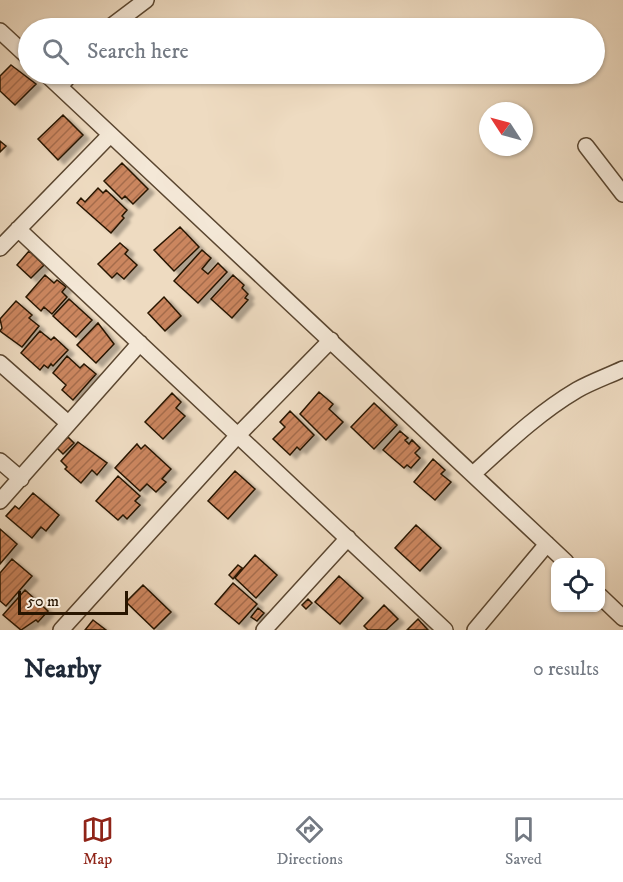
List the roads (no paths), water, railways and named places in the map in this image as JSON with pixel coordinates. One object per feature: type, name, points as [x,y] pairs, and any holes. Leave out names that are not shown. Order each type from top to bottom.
[{"type":"street","points":[[122,18],[146,0]]},
{"type":"street","points":[[2,38],[18,50]]},
{"type":"street","points":[[58,84],[562,558]]},
{"type":"street","points":[[0,248],[110,135]]},
{"type":"street","points":[[586,146],[623,194]]},
{"type":"street","points":[[18,229],[239,434],[445,630]]},
{"type":"street","points":[[61,630],[239,434],[331,340]]},
{"type":"street","points":[[0,501],[141,343]]},
{"type":"street","points":[[0,363],[68,423]]},
{"type":"street","points":[[473,474],[532,420],[578,390],[623,369]]},
{"type":"street","points":[[0,460],[21,479]]},
{"type":"street","points":[[264,630],[348,538]]},
{"type":"street","points":[[475,630],[547,544]]},
{"type":"street","points":[[605,601],[623,618]]}]
